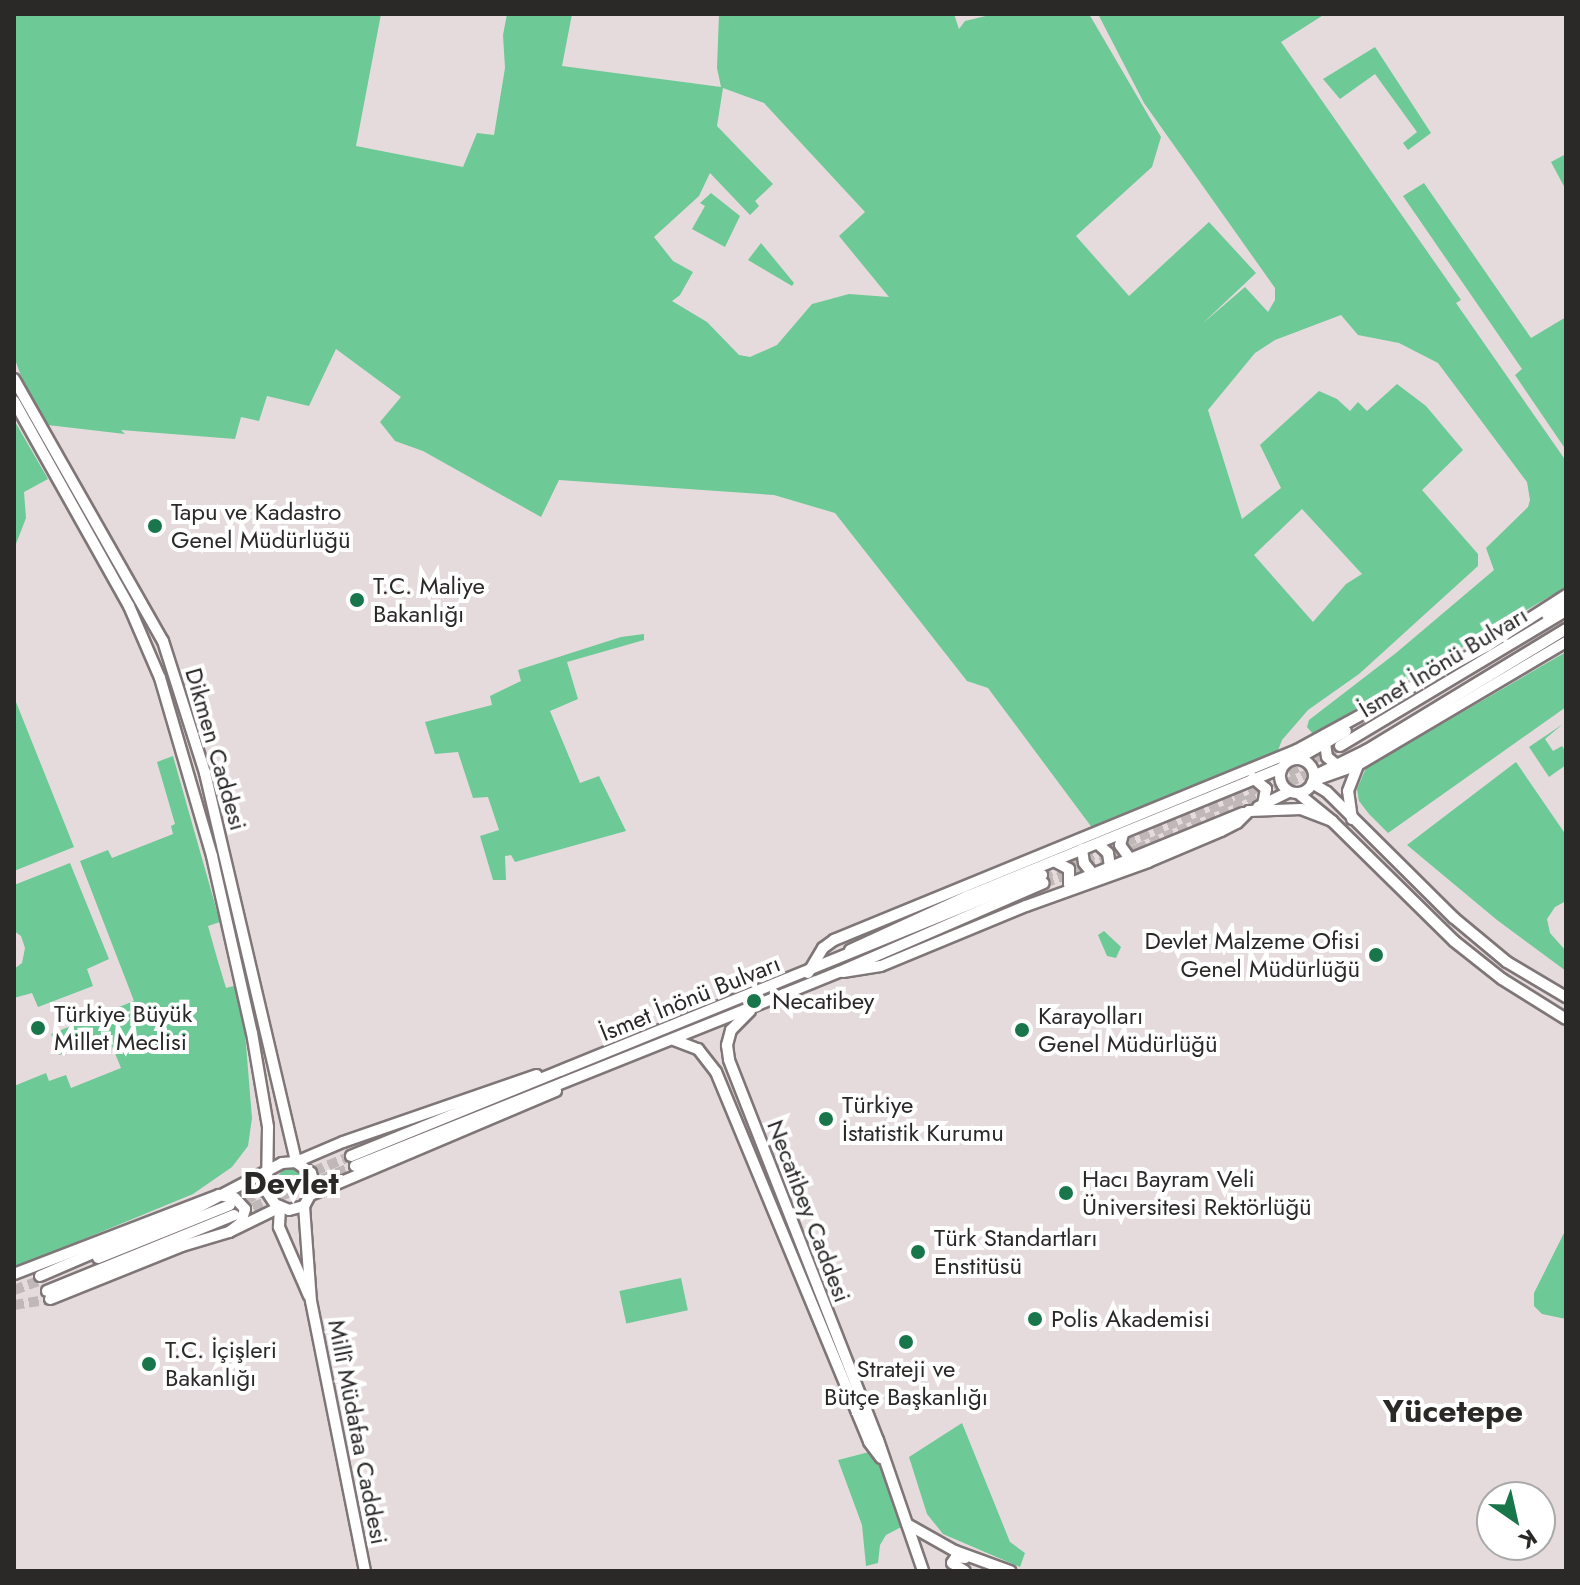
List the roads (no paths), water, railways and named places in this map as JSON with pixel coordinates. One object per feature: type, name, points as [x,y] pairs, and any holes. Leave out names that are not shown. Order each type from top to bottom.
[{"type":"main road","name":"Dikmen Caddesi","points":[[14,379],[163,641],[205,773],[296,1162]]},
{"type":"main road","name":"Dikmen Caddesi","points":[[14,401],[148,646],[183,752],[222,895],[264,1095],[270,1169]]},
{"type":"main road","points":[[808,973],[823,948],[834,940],[1297,750],[1461,660],[1566,595]]},
{"type":"main road","points":[[838,966],[861,943],[1281,768],[1288,761],[1299,758],[1566,604]]},
{"type":"main road","name":"İsmet İnönü Bulvarı","points":[[1564,635],[1343,751],[1566,611]]},
{"type":"main road","points":[[142,632],[157,627]]},
{"type":"main road","points":[[1313,780],[1330,778],[1358,765],[1564,635]]},
{"type":"main road","points":[[838,966],[879,960],[1294,793],[1564,635]]},
{"type":"main road","points":[[148,646],[163,641]]},
{"type":"main road","points":[[1325,743],[1327,757],[1338,766]]},
{"type":"main road","points":[[1299,758],[1308,762],[1313,780],[1352,821],[1454,918],[1507,962],[1566,997]]},
{"type":"main road","points":[[1352,821],[1348,791],[1358,765]]},
{"type":"main road","points":[[1281,768],[1281,784],[1332,821],[1454,941],[1502,979],[1566,1019]]},
{"type":"main road","points":[[1253,778],[1266,789],[1267,800],[1262,805]]},
{"type":"main road","points":[[838,966],[881,966],[1026,906],[1148,862],[1229,827],[1249,811],[1301,809],[1332,821]]},
{"type":"main road","points":[[1123,834],[1120,845],[1130,859]]},
{"type":"main road","points":[[1098,844],[1108,853],[1110,867]]},
{"type":"main road","points":[[1082,849],[1084,863],[1093,874]]},
{"type":"main road","points":[[1054,861],[1069,869],[1069,884]]},
{"type":"main road","name":"İsmet İnönü Bulvarı","points":[[587,1067],[672,1040],[1043,879]]},
{"type":"main road","name":"İsmet İnönü Bulvarı","points":[[353,1161],[587,1067],[808,973],[838,966]]},
{"type":"main road","name":"Necatibey Caddesi","points":[[775,995],[734,1025],[727,1053],[792,1241],[869,1442],[881,1458],[923,1571]]},
{"type":"main road","name":"Necatibey Caddesi","points":[[672,1040],[698,1049],[716,1072],[792,1241]]},
{"type":"main road","points":[[45,1286],[270,1169],[512,1082],[587,1067]]},
{"type":"main road","points":[[270,1169],[267,1192],[280,1207],[289,1210],[304,1206],[313,1194],[527,1106],[587,1067]]},
{"type":"main road","points":[[296,1162],[311,1173],[313,1194]]},
{"type":"main road","points":[[14,1274],[219,1195],[235,1198],[245,1209],[243,1219],[229,1232]]},
{"type":"main road","name":"Millî Müdafaa Caddesi","points":[[304,1206],[311,1301],[365,1571]]},
{"type":"main road","points":[[45,1286],[229,1232],[280,1207]]},
{"type":"main road","name":"Millî Müdafaa Caddesi","points":[[280,1207],[279,1227],[311,1301]]},
{"type":"main road","points":[[45,1286],[232,1210]]},
{"type":"main road","points":[[907,1524],[955,1551],[1010,1571]]},
{"type":"main road","points":[[965,1571],[954,1566],[952,1559],[960,1557],[990,1564]]},
{"type":"tunnel","points":[[1042,875],[1235,799],[1340,746]]},
{"type":"tunnel","points":[[1044,883],[1137,849],[1319,769]]},
{"type":"tunnel","points":[[231,1205],[351,1156]]},
{"type":"tunnel","points":[[239,1213],[355,1166]]},
{"type":"tunnel","points":[[14,1290],[42,1280]]},
{"type":"tunnel","points":[[14,1305],[50,1299]]},
{"type":"place","name":"Tapu ve Kadastro Genel Müdürlüğü","points":[[155,526]]},
{"type":"place","name":"T.C. Maliye Bakanlığı","points":[[357,600]]},
{"type":"place","name":"Devlet Malzeme Ofisi Genel Müdürlüğü","points":[[1376,955]]},
{"type":"place","name":"Necatibey","points":[[754,1001]]},
{"type":"place","name":"Türkiye Büyük Millet Meclisi","points":[[38,1028]]},
{"type":"place","name":"Karayolları Genel Müdürlüğü","points":[[1022,1030]]},
{"type":"place","name":"Türkiye İstatistik Kurumu","points":[[826,1119]]},
{"type":"place","name":"Hacı Bayram Veli Üniversitesi Rektörlüğü","points":[[1066,1193]]},
{"type":"place","name":"Türk Standartları Enstitüsü","points":[[918,1252]]},
{"type":"place","name":"Polis Akademisi","points":[[1035,1319]]},
{"type":"place","name":"Strateji ve Bütçe Başkanlığı","points":[[906,1342]]},
{"type":"place","name":"T.C. İçişleri Bakanlığı","points":[[149,1364]]},
{"type":"district","name":"Devlet","points":[[291,1183]]},
{"type":"district","name":"Yücetepe","points":[[1453,1411]]}]
